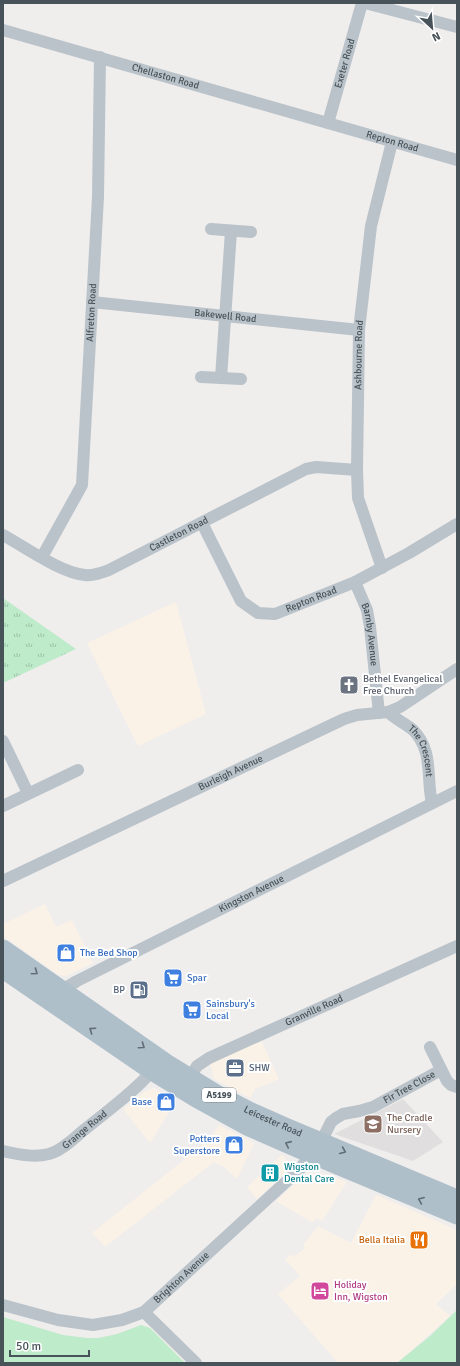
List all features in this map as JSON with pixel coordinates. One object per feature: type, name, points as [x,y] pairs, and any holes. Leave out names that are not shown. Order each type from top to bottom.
[{"type":"main road","name":"Leicester Road","points":[[3,949],[57,997],[152,1071],[186,1084]]},
{"type":"main road","name":"Leicester Road","points":[[3,969],[57,997],[247,1126],[316,1148],[457,1199]]},
{"type":"main road","name":"Leicester Road","points":[[316,1148],[457,1215]]},
{"type":"street","points":[[363,3],[457,28]]},
{"type":"street","name":"Exeter Road","points":[[328,123],[363,3]]},
{"type":"street","name":"Chellaston Road","points":[[3,30],[328,123]]},
{"type":"street","name":"Alfreton Road","points":[[42,557],[82,485],[98,197],[100,57]]},
{"type":"street","name":"Repton Road","points":[[328,123],[457,160]]},
{"type":"street","name":"Ashbourne Road","points":[[382,568],[358,498],[359,330],[371,226],[392,142]]},
{"type":"street","points":[[211,229],[251,232]]},
{"type":"street","points":[[221,378],[231,231]]},
{"type":"street","name":"Bakewell Road","points":[[92,302],[359,330]]},
{"type":"street","points":[[201,377],[241,380]]},
{"type":"street","name":"Castleton Road","points":[[3,535],[68,571],[86,575],[97,574],[109,570],[306,469],[316,467],[357,470]]},
{"type":"street","name":"Repton Road","points":[[202,523],[241,601],[258,613],[275,614],[355,582],[457,524]]},
{"type":"street","name":"Barnby Avenue","points":[[355,582],[367,610],[383,712]]},
{"type":"street","name":"Burleigh Avenue","points":[[3,882],[344,719],[357,715],[383,712],[400,707],[457,669]]},
{"type":"street","name":"The Crescent","points":[[383,712],[414,731],[423,745],[428,761],[429,791],[432,803]]},
{"type":"street","points":[[3,742],[28,794]]},
{"type":"street","points":[[3,806],[78,770]]},
{"type":"street","name":"Kingston Avenue","points":[[57,997],[66,987],[77,981],[457,790]]},
{"type":"street","name":"Granville Road","points":[[186,1084],[197,1066],[209,1058],[457,946]]},
{"type":"street","points":[[430,1047],[447,1081],[451,1085],[457,1087]]},
{"type":"street","name":"Fir Tree Close","points":[[316,1148],[331,1122],[336,1118],[343,1114],[373,1107],[441,1070]]},
{"type":"street","name":"Grange Road","points":[[3,1150],[24,1155],[37,1156],[50,1154],[64,1145],[136,1088],[152,1071]]},
{"type":"street","name":"Brighton Avenue","points":[[3,1305],[58,1320],[93,1325],[122,1320],[144,1312],[299,1170],[316,1148]]},
{"type":"street","points":[[144,1312],[196,1363]]},
{"type":"shaded area","points":[[176,602],[206,714],[138,746],[87,643]]},
{"type":"shaded area","points":[[45,904],[56,927],[72,920],[93,963],[66,976],[59,975],[3,936],[3,924]]},
{"type":"shaded area","points":[[261,1040],[279,1079],[255,1089],[250,1098],[214,1079],[210,1063]]},
{"type":"shaded area","points":[[154,1088],[176,1101],[150,1143],[123,1109],[145,1091]]},
{"type":"shaded area","points":[[403,1099],[443,1142],[413,1161],[334,1134]]},
{"type":"shaded area","points":[[219,1125],[254,1143],[237,1179],[224,1167],[214,1162],[105,1247],[92,1233],[209,1140]]},
{"type":"shaded area","points":[[282,1155],[293,1166],[257,1199],[247,1187]]},
{"type":"shaded area","points":[[307,1173],[330,1175],[347,1182],[322,1221],[316,1218],[313,1223],[276,1201]]},
{"type":"shaded area","points":[[376,1195],[457,1230],[457,1284],[436,1304],[450,1316],[397,1363],[338,1363],[278,1294],[300,1276],[285,1259],[291,1254],[294,1257],[305,1248],[303,1245],[318,1226],[351,1243]]},
{"type":"green space","points":[[3,598],[76,649],[3,683]]},
{"type":"green space","points":[[457,1310],[457,1363],[397,1363],[430,1336]]},
{"type":"green space","points":[[3,1317],[63,1335],[87,1338],[98,1338],[117,1334],[141,1325],[150,1328],[185,1363],[3,1363]]},
{"type":"place","name":"Bethel Evangelical Free Church","points":[[349,685]]},
{"type":"place","name":"The Bed Shop","points":[[66,953]]},
{"type":"place","name":"Spar","points":[[173,978]]},
{"type":"place","name":"BP","points":[[139,990]]},
{"type":"place","name":"Sainsbury's Local","points":[[192,1010]]},
{"type":"place","name":"SHW","points":[[235,1068]]},
{"type":"place","name":"Base","points":[[166,1102]]},
{"type":"place","name":"The Cradle Nursery","points":[[373,1124]]},
{"type":"place","name":"Potters Superstore","points":[[234,1145]]},
{"type":"place","name":"Wigston Dental Care","points":[[270,1173]]},
{"type":"place","name":"Bella Italia","points":[[419,1240]]},
{"type":"place","name":"Holiday Inn, Wigston","points":[[320,1291]]}]
